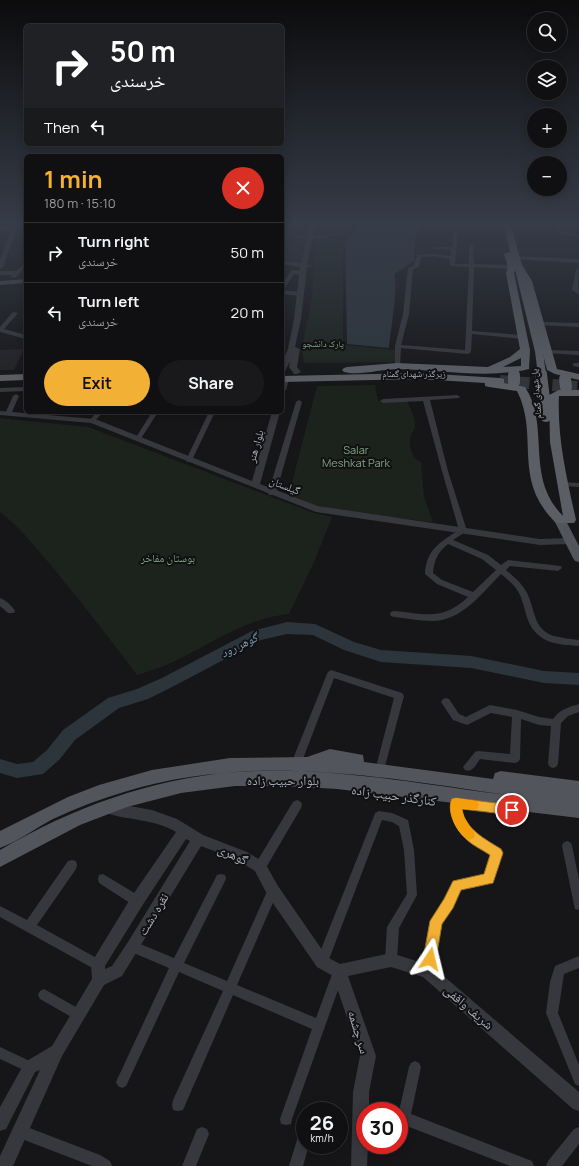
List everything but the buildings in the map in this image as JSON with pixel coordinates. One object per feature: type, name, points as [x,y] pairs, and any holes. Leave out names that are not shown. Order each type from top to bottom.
[{"type":"highway","points":[[511,276],[525,350],[519,378],[529,408],[531,448],[538,482],[546,504],[552,514],[565,520],[563,484],[559,466],[552,410],[569,384]]},
{"type":"highway","name":"پل شهدای گمنام","points":[[518,276],[532,350],[541,465],[545,481],[565,520]]},
{"type":"highway","points":[[524,276],[528,282],[542,327],[547,352],[569,384]]},
{"type":"highway","points":[[521,332],[529,332],[542,327]]},
{"type":"highway","points":[[525,350],[530,354],[538,355],[547,352]]},
{"type":"highway","points":[[484,370],[513,359],[525,350]]},
{"type":"highway","points":[[284,378],[297,372],[328,372],[397,366],[484,370],[519,378],[533,394],[569,384]]},
{"type":"highway","points":[[284,379],[342,378],[368,382],[460,382],[519,378],[539,367],[569,384]]},
{"type":"highway","name":"زیرگذر شهدای گمنام","points":[[328,372],[443,372],[500,378],[431,376],[342,378]]},
{"type":"highway","points":[[0,380],[24,377]]},
{"type":"highway","points":[[0,380],[24,380]]},
{"type":"highway","points":[[0,384],[24,384]]},
{"type":"highway","points":[[529,408],[552,410]]},
{"type":"main road","points":[[0,283],[24,280]]},
{"type":"main road","points":[[565,520],[575,540],[579,558]]},
{"type":"main road","points":[[302,769],[330,756],[579,788]]},
{"type":"main road","name":"بلوار حبیب زاده","points":[[0,840],[59,808],[100,792],[159,775],[208,767],[302,769],[354,768],[480,783],[579,798]]},
{"type":"main road","name":"بلوار حبیب زاده","points":[[0,859],[64,822],[104,807],[162,790],[302,769],[579,811]]},
{"type":"main road","name":"کنارگذر حبیب زاده","points":[[302,769],[354,790],[579,819]]},
{"type":"street","points":[[284,285],[290,276]]},
{"type":"street","points":[[303,276],[303,294]]},
{"type":"street","points":[[284,377],[290,362],[300,321],[305,276]]},
{"type":"street","points":[[397,366],[398,346],[406,314],[410,276]]},
{"type":"street","points":[[398,346],[468,352],[472,276]]},
{"type":"street","points":[[578,276],[575,290],[579,292]]},
{"type":"street","points":[[284,292],[303,294]]},
{"type":"street","points":[[15,313],[0,330],[24,336]]},
{"type":"street","points":[[542,327],[579,325]]},
{"type":"street","points":[[469,332],[521,332]]},
{"type":"street","points":[[547,352],[579,353]]},
{"type":"street","points":[[290,362],[297,372]]},
{"type":"street","points":[[0,390],[24,389]]},
{"type":"street","points":[[4,414],[16,396]]},
{"type":"street","points":[[426,398],[463,531],[439,546],[431,557],[429,574],[437,582],[473,596]]},
{"type":"street","points":[[383,401],[426,398],[457,398]]},
{"type":"street","points":[[272,493],[299,402]]},
{"type":"street","name":"گیلستان","points":[[4,414],[92,421],[316,509],[540,542],[575,540]]},
{"type":"street","points":[[92,421],[98,414]]},
{"type":"street","points":[[138,439],[155,414]]},
{"type":"street","points":[[189,460],[211,414]]},
{"type":"street","name":"بلوار هنر","points":[[267,434],[270,414]]},
{"type":"street","name":"بلوار هنر","points":[[252,485],[267,434],[275,414]]},
{"type":"street","points":[[563,484],[579,485]]},
{"type":"street","points":[[448,541],[476,552],[517,583],[524,594],[532,622],[540,632],[551,639],[579,643]]},
{"type":"street","points":[[394,614],[432,618],[445,616],[460,609],[508,563],[558,568]]},
{"type":"street","points":[[0,601],[11,611]]},
{"type":"street","points":[[302,769],[331,674],[399,696],[382,763]]},
{"type":"street","points":[[446,702],[456,717],[467,721],[490,709],[517,714],[539,721],[556,723]]},
{"type":"street","points":[[553,764],[557,719],[567,712],[579,708]]},
{"type":"street","points":[[468,767],[478,755],[515,759],[517,714]]},
{"type":"street","points":[[427,971],[436,921],[449,904],[457,885],[489,879],[497,853],[470,836],[458,819],[456,803]]},
{"type":"street","points":[[260,867],[297,805]]},
{"type":"street","name":"گوهری","points":[[104,807],[152,816],[172,823],[198,839],[242,856],[260,867],[273,891],[322,962],[339,971]]},
{"type":"street","points":[[322,962],[380,816],[392,816],[404,823],[409,850],[412,895],[394,927],[390,960]]},
{"type":"street","name":"نقره دشت","points":[[98,965],[137,901],[184,831]]},
{"type":"street","name":"نقره دشت","points":[[99,980],[117,971],[198,839]]},
{"type":"street","points":[[174,846],[183,845],[187,848],[189,854]]},
{"type":"street","points":[[567,846],[579,905]]},
{"type":"street","points":[[29,927],[72,865]]},
{"type":"street","points":[[103,879],[137,901]]},
{"type":"street","points":[[122,1082],[177,964],[221,879]]},
{"type":"street","points":[[178,1105],[273,891]]},
{"type":"street","points":[[0,910],[98,965],[99,980],[57,1051],[4,1166]]},
{"type":"street","points":[[133,947],[177,964],[320,1026]]},
{"type":"street","name":"شریف واقفی","points":[[339,971],[390,960],[427,971],[579,1103]]},
{"type":"street","points":[[579,962],[560,970],[556,982],[552,1013],[579,1080]]},
{"type":"street","points":[[286,1119],[339,971]]},
{"type":"street","name":"سر چشمه","points":[[339,971],[368,1056],[362,1092],[360,1166]]},
{"type":"street","points":[[44,996],[79,1015]]},
{"type":"street","points":[[0,1123],[30,1067],[57,1051]]},
{"type":"street","points":[[0,1053],[30,1067]]},
{"type":"street","points":[[415,1067],[404,1118],[527,1166]]},
{"type":"street","points":[[19,1131],[94,1160],[105,1166]]},
{"type":"street","points":[[189,1166],[202,1134]]},
{"type":"street","points":[[553,1166],[579,1134]]},
{"type":"street","points":[[296,1166],[299,1154]]},
{"type":"shaded area","points":[[346,276],[394,276],[395,298],[389,348],[347,344]]},
{"type":"shaded area","points":[[24,349],[14,370],[0,370],[0,350]]},
{"type":"green space","name":"پارک دانشجو","points":[[313,276],[343,276],[343,345],[396,350],[395,362],[304,363],[302,349],[312,297]]},
{"type":"green space","name":"Salar Meshkat Park","points":[[375,385],[378,401],[406,400],[414,417],[415,428],[411,434],[410,447],[415,458],[421,462],[424,497],[433,522],[360,514],[315,505],[289,494],[317,386]]},
{"type":"green space","name":"بوستان مفاخر","points":[[0,418],[88,427],[314,513],[332,517],[315,560],[289,614],[258,620],[230,632],[170,663],[137,675],[86,608],[41,554],[22,532],[0,512]]},
{"type":"waterway","name":"گوهر رود","points":[[0,766],[17,771],[37,769],[53,755],[69,735],[114,703],[142,694],[168,682],[257,635],[287,628],[315,630],[349,646],[381,656],[471,662],[544,677],[579,679]]},
{"type":"tunnel","points":[[500,381],[577,387]]},
{"type":"slow traffic","points":[[469,834],[458,819],[456,803],[473,805]]},
{"type":"route","points":[[430,959],[436,921],[449,904],[457,885],[489,879],[497,853],[470,836],[458,819],[456,803],[512,810]]}]
